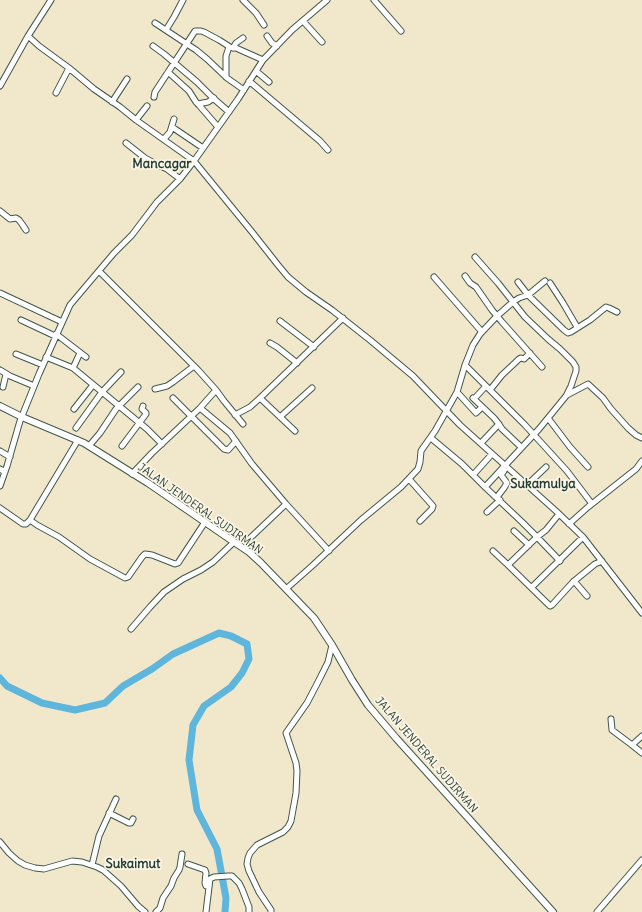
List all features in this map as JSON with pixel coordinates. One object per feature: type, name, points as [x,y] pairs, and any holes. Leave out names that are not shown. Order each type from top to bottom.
[{"type":"main road","name":"JALAN JENDERAL SUDIRMAN","points":[[0,406],[89,446],[249,552],[314,618],[368,705],[553,912]]},
{"type":"street","points":[[0,86],[28,36],[51,0]]},
{"type":"street","points":[[166,30],[183,0]]},
{"type":"street","points":[[244,0],[256,13],[264,25]]},
{"type":"street","points":[[0,486],[22,417],[46,357],[70,304],[132,235],[159,199],[180,179],[229,112],[263,60],[292,30],[327,0]]},
{"type":"street","points":[[374,0],[401,31]]},
{"type":"street","points":[[303,21],[322,42]]},
{"type":"street","points":[[155,23],[187,43],[227,78],[244,90]]},
{"type":"street","points":[[154,97],[155,92],[195,31],[201,31],[231,47],[263,60]]},
{"type":"street","points":[[28,36],[112,102],[194,161],[288,277],[342,318],[413,376],[446,411],[504,466],[559,514],[583,537],[642,613]]},
{"type":"street","points":[[267,36],[272,43],[277,46]]},
{"type":"street","points":[[227,78],[226,56],[231,47],[243,38]]},
{"type":"street","points":[[153,46],[197,82],[229,112]]},
{"type":"street","points":[[56,93],[69,68]]},
{"type":"street","points":[[256,71],[269,82]]},
{"type":"street","points":[[168,72],[189,91],[196,102],[218,127]]},
{"type":"street","points":[[112,102],[127,79]]},
{"type":"street","points":[[249,81],[320,141],[328,150]]},
{"type":"street","points":[[196,102],[208,102],[213,97]]},
{"type":"street","points":[[136,120],[147,106]]},
{"type":"street","points":[[164,139],[174,128],[174,119]]},
{"type":"street","points":[[174,128],[203,148]]},
{"type":"street","points":[[126,143],[145,158],[168,169],[180,179]]},
{"type":"street","points":[[0,211],[10,220],[16,218],[19,220],[26,230]]},
{"type":"street","points":[[475,257],[525,317],[560,349],[575,365],[576,370],[567,395],[534,434],[485,487]]},
{"type":"street","points":[[99,271],[194,366],[216,390],[243,424]]},
{"type":"street","points":[[465,276],[470,283],[476,287],[497,316],[542,367]]},
{"type":"street","points":[[434,277],[482,332]]},
{"type":"street","points":[[518,282],[566,332],[571,332],[590,320],[606,307],[617,312]]},
{"type":"street","points":[[286,589],[361,520],[392,495],[418,469],[421,451],[431,438],[457,392],[473,345],[482,332],[497,316],[513,302],[547,282],[577,327]]},
{"type":"street","points":[[0,293],[62,322]]},
{"type":"street","points":[[235,415],[250,407],[260,398],[314,347],[342,318]]},
{"type":"street","points":[[21,320],[56,335],[86,357]]},
{"type":"street","points":[[280,321],[314,347]]},
{"type":"street","points":[[270,343],[297,363]]},
{"type":"street","points":[[73,368],[80,353]]},
{"type":"street","points":[[521,448],[502,429],[494,418],[473,398],[488,388],[519,359],[524,359],[530,353]]},
{"type":"street","points":[[16,354],[43,365]]},
{"type":"street","points":[[46,357],[73,368],[140,423],[162,444]]},
{"type":"street","points":[[465,365],[534,434],[567,471],[592,504]]},
{"type":"street","points":[[155,389],[173,382],[194,366]]},
{"type":"street","points":[[0,370],[34,386]]},
{"type":"street","points":[[76,428],[102,392],[121,372]]},
{"type":"street","points":[[3,387],[8,375]]},
{"type":"street","points":[[567,395],[588,384],[602,397],[628,428],[642,438]]},
{"type":"street","points":[[74,408],[93,385]]},
{"type":"street","points":[[89,446],[100,434],[112,414],[138,387]]},
{"type":"street","points":[[280,417],[312,388]]},
{"type":"street","points":[[132,474],[200,408],[216,390]]},
{"type":"street","points":[[457,392],[476,412],[482,407]]},
{"type":"street","points":[[173,398],[224,449],[228,450],[236,441]]},
{"type":"street","points":[[260,398],[295,431]]},
{"type":"street","points":[[122,446],[146,414],[142,408],[143,406]]},
{"type":"street","points":[[200,408],[230,433],[252,464],[328,551]]},
{"type":"street","points":[[132,474],[192,416]]},
{"type":"street","points":[[548,418],[570,447],[588,467]]},
{"type":"street","points":[[480,443],[499,424]]},
{"type":"street","points":[[431,438],[473,475],[560,561]]},
{"type":"street","points":[[0,508],[23,524],[26,524],[30,520],[78,440]]},
{"type":"street","points":[[0,451],[10,457]]},
{"type":"street","points":[[473,475],[492,454]]},
{"type":"street","points":[[569,524],[636,469],[642,461]]},
{"type":"street","points":[[487,512],[498,499],[507,483],[501,475],[505,469],[504,466]]},
{"type":"street","points":[[527,485],[546,467]]},
{"type":"street","points":[[0,469],[5,472]]},
{"type":"street","points":[[409,479],[433,506],[420,521]]},
{"type":"street","points":[[247,541],[286,504]]},
{"type":"street","points":[[508,565],[529,544],[546,530],[559,514]]},
{"type":"street","points":[[30,520],[37,526],[59,537],[90,559],[125,578],[128,577],[145,554],[152,555],[174,564],[178,563],[205,522]]},
{"type":"street","points":[[514,531],[529,544]]},
{"type":"street","points":[[532,587],[583,537]]},
{"type":"street","points":[[131,629],[167,589],[213,562],[234,542]]},
{"type":"street","points":[[493,551],[550,606],[574,581],[595,564],[602,561]]},
{"type":"street","points":[[574,581],[587,596]]},
{"type":"street","points":[[272,911],[259,892],[249,871],[247,864],[248,858],[250,853],[257,845],[283,832],[290,824],[296,790],[297,771],[296,763],[286,732],[307,703],[315,688],[328,662],[332,645]]},
{"type":"street","points":[[611,719],[612,730],[642,753]]},
{"type":"street","points":[[632,745],[642,736]]},
{"type":"street","points":[[92,865],[99,836],[116,799]]},
{"type":"street","points":[[109,813],[129,823],[131,823],[134,819]]},
{"type":"street","points":[[0,842],[18,861],[35,868],[44,869],[77,862],[92,865],[103,870],[116,881],[145,912]]},
{"type":"street","points":[[156,912],[160,908],[163,898],[171,886],[180,867],[182,854]]},
{"type":"street","points":[[597,912],[642,860]]},
{"type":"street","points":[[188,864],[205,870],[205,883],[206,886],[209,887]]},
{"type":"street","points":[[206,912],[210,879],[214,877],[232,876],[239,883],[249,907],[249,912]]},
{"type":"waterway","points":[[0,678],[7,686],[42,703],[75,710],[105,703],[123,686],[152,669],[173,654],[219,633],[231,636],[247,644],[249,659],[242,673],[231,687],[204,706],[193,725],[189,760],[197,810],[217,849],[226,898],[225,912]]},
{"type":"district","name":"Mancagar","points":[[162,164]]},
{"type":"district","name":"Sukamulya","points":[[543,484]]},
{"type":"district","name":"Sukaimut","points":[[133,864]]}]
